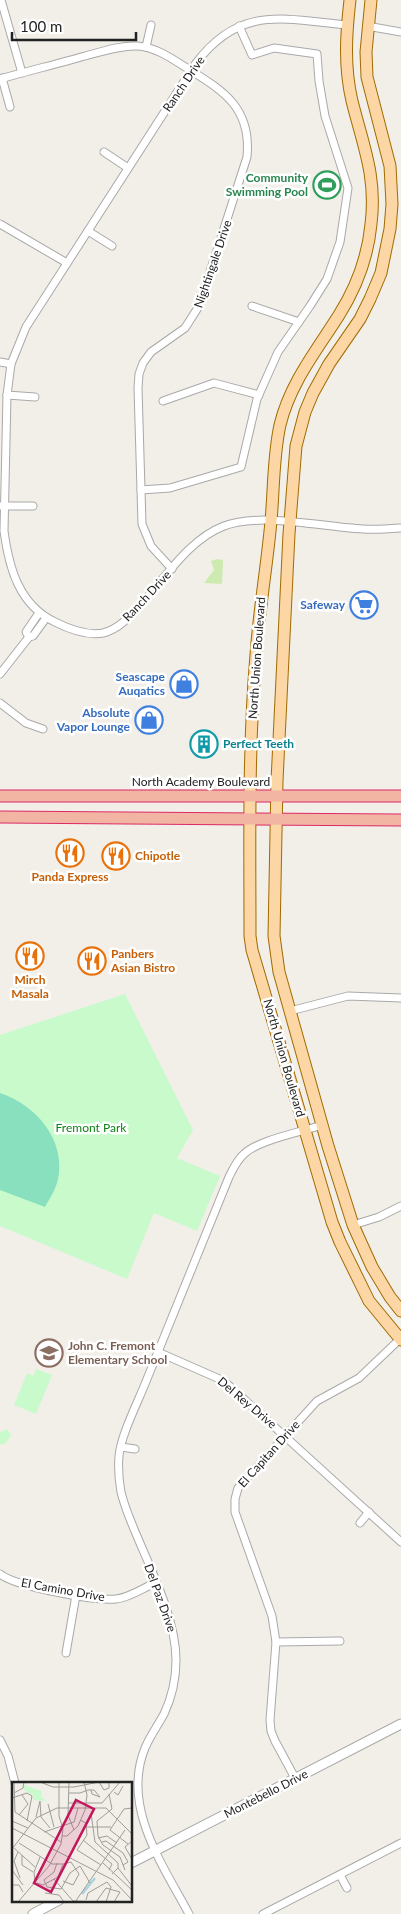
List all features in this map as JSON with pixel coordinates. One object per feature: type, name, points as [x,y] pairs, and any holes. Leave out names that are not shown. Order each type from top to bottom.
[{"type":"highway","name":"North Academy Boulevard","points":[[0,796],[401,796]]},
{"type":"highway","points":[[0,817],[401,820]]},
{"type":"main road","name":"North Union Boulevard","points":[[350,0],[346,60],[348,81],[372,177],[372,223],[360,272],[350,296],[301,374],[281,422],[273,468],[271,520],[255,656],[250,796],[250,930],[252,950],[332,1222],[369,1301],[401,1339]]},
{"type":"main road","name":"North Union Boulevard","points":[[371,0],[367,26],[366,52],[368,77],[390,166],[392,204],[390,229],[381,273],[370,299],[360,319],[321,377],[305,412],[296,446],[290,522],[276,796],[274,936],[279,972],[322,1125],[353,1225],[372,1267],[401,1312]]},
{"type":"street","points":[[1,0],[22,73]]},
{"type":"street","name":"Ranch Drive","points":[[347,25],[269,19],[239,26],[217,40],[191,71],[26,327],[11,364],[7,395],[2,506],[4,531],[10,564],[26,599],[46,618],[82,632],[94,634],[108,631],[123,622],[200,540],[211,532],[238,522],[271,520],[364,529],[401,528]]},
{"type":"street","points":[[10,107],[1,78],[120,47],[146,47],[151,25]]},
{"type":"street","points":[[141,490],[170,488],[241,467],[243,451],[259,395],[278,352],[327,279],[340,242],[348,188],[325,116],[317,54],[274,48],[252,55],[239,26]]},
{"type":"street","points":[[367,26],[401,32]]},
{"type":"street","name":"Nightingale Drive","points":[[146,47],[164,54],[220,89],[230,98],[243,120],[248,146],[247,157],[199,306],[185,328],[151,352],[140,374],[138,388],[142,524],[148,542],[172,569]]},
{"type":"street","points":[[104,152],[128,168]]},
{"type":"street","points":[[0,224],[67,263]]},
{"type":"street","points":[[88,231],[112,246]]},
{"type":"street","points":[[252,306],[299,322]]},
{"type":"street","points":[[0,362],[11,364]]},
{"type":"street","points":[[163,401],[214,383],[259,395]]},
{"type":"street","points":[[7,395],[35,397]]},
{"type":"street","points":[[2,506],[33,506]]},
{"type":"street","points":[[28,637],[26,632],[39,613]]},
{"type":"street","points":[[0,674],[28,637],[33,636],[46,618]]},
{"type":"street","points":[[0,703],[26,724],[43,729]]},
{"type":"street","points":[[290,1011],[348,996],[401,998]]},
{"type":"street","name":"Del Paz Drive","points":[[190,1914],[147,1833],[140,1808],[139,1780],[145,1748],[169,1702],[176,1666],[172,1629],[121,1493],[119,1456],[158,1352],[229,1177],[238,1161],[243,1154],[256,1146],[322,1125]]},
{"type":"street","points":[[353,1225],[379,1217],[401,1206]]},
{"type":"street","name":"El Capitan Drive","points":[[295,1778],[271,1730],[270,1720],[276,1642],[269,1604],[236,1512],[234,1499],[238,1488],[317,1401],[359,1378],[401,1339]]},
{"type":"street","name":"Del Rey Drive","points":[[158,1352],[224,1381],[401,1542]]},
{"type":"street","points":[[121,1447],[135,1450]]},
{"type":"street","points":[[360,1523],[369,1512]]},
{"type":"street","name":"El Camino Drive","points":[[0,1574],[17,1583],[76,1595],[116,1599],[155,1583]]},
{"type":"street","points":[[66,1653],[76,1595]]},
{"type":"street","points":[[276,1642],[340,1641]]},
{"type":"street","name":"Montebello Drive","points":[[132,1862],[401,1724]]},
{"type":"street","points":[[0,1740],[8,1756],[15,1782]]},
{"type":"street","points":[[263,1914],[401,1843]]},
{"type":"street","points":[[340,1874],[347,1888]]},
{"type":"street","points":[[33,1914],[56,1902]]},
{"type":"green space","points":[[223,560],[222,584],[204,583],[214,570],[211,561]]},
{"type":"green space","name":"Fremont Park","points":[[125,994],[193,1130],[177,1158],[220,1176],[197,1231],[154,1213],[127,1279],[0,1226],[0,1035]]},
{"type":"green space","points":[[0,1093],[25,1106],[36,1115],[46,1126],[53,1138],[59,1165],[58,1179],[45,1207],[0,1190]]},
{"type":"green space","points":[[36,1369],[52,1375],[36,1414],[14,1405],[27,1373],[33,1376]]},
{"type":"green space","points":[[7,1429],[11,1435],[6,1443],[0,1445],[0,1432]]},
{"type":"water","name":"Community Swimming Pool","points":[[318,180],[329,180],[336,186],[335,189],[325,188],[317,184]]},
{"type":"place","name":"Community Swimming Pool","points":[[327,185]]},
{"type":"place","name":"Safeway","points":[[364,605]]},
{"type":"place","name":"Seascape Auqatics","points":[[184,684]]},
{"type":"place","name":"Absolute Vapor Lounge","points":[[149,720]]},
{"type":"place","name":"Perfect Teeth","points":[[204,744]]},
{"type":"place","name":"Panda Express","points":[[70,853]]},
{"type":"place","name":"Chipotle","points":[[116,856]]},
{"type":"place","name":"Mirch Masala","points":[[30,956]]},
{"type":"place","name":"Panbers Asian Bistro","points":[[92,961]]},
{"type":"place","name":"John C. Fremont Elementary School","points":[[49,1353]]}]
